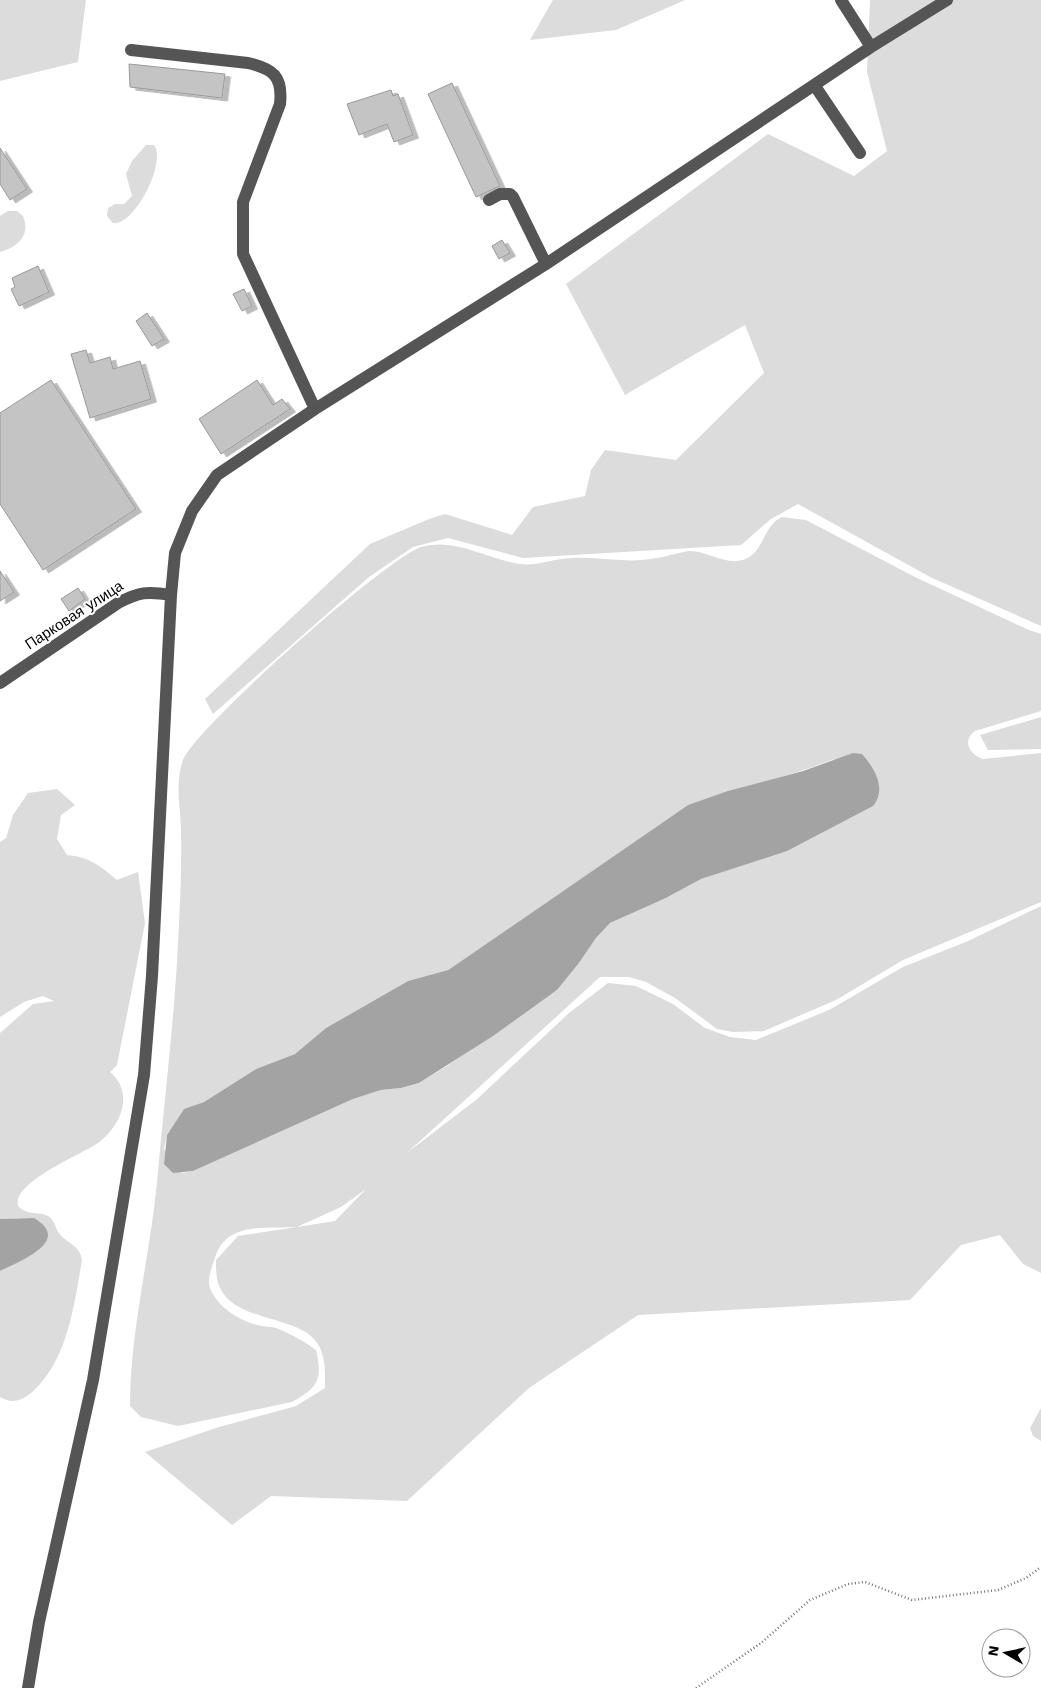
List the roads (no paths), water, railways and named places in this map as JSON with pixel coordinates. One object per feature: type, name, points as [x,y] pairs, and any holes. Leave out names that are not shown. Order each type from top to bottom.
[{"type":"street","points":[[841,0],[871,47]]},
{"type":"street","points":[[28,1688],[40,1622],[93,1380],[144,1075],[153,956],[171,595],[175,553],[192,511],[217,475],[315,409],[546,264],[871,47],[946,0]]},
{"type":"street","points":[[131,50],[248,63],[266,67],[277,77],[282,90],[280,104],[243,202],[243,254],[315,409]]},
{"type":"street","points":[[815,86],[860,153]]},
{"type":"street","points":[[489,200],[500,194],[510,194],[513,197],[546,264]]},
{"type":"street","name":"Парковая улица","points":[[0,683],[118,603],[138,593],[151,592],[171,595]]}]
